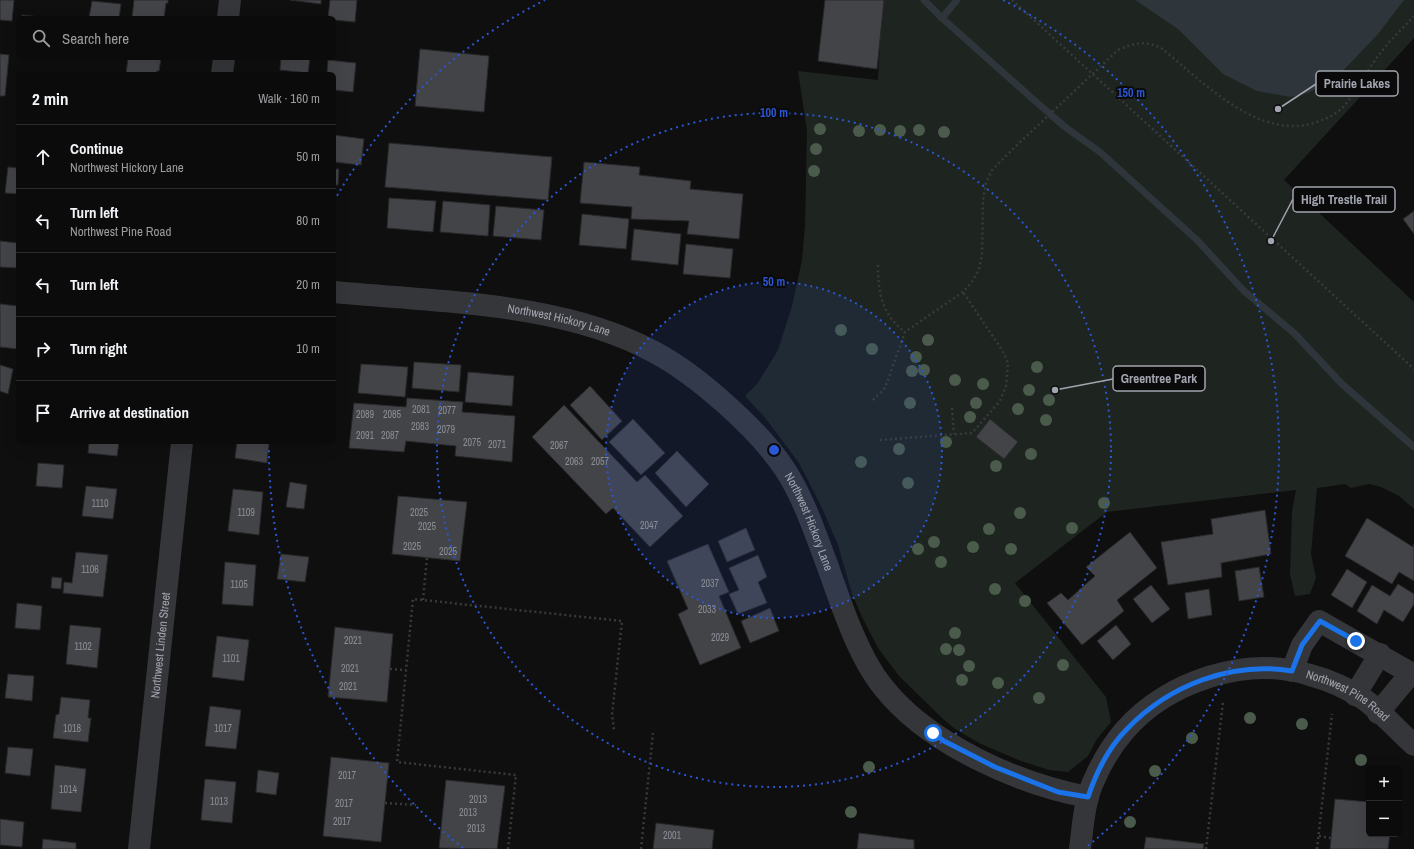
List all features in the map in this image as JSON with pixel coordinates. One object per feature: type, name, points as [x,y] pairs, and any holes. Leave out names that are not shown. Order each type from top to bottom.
[{"type":"street","points":[[228,16],[230,0]]},
{"type":"street","points":[[222,72],[224,60]]},
{"type":"street","name":"Northwest Hickory Lane","points":[[336,292],[509,308],[586,323],[623,337],[657,353],[691,375],[749,427],[784,467],[804,504],[844,613],[861,649],[882,686],[900,707],[944,741],[995,767],[1058,792],[1088,797]]},
{"type":"street","name":"Northwest Linden Street","points":[[139,849],[182,444]]},
{"type":"street","points":[[1292,671],[1302,645],[1320,621],[1380,654],[1412,674],[1378,712]]},
{"type":"street","points":[[1355,695],[1380,654]]},
{"type":"street","name":"Northwest Pine Road","points":[[1080,849],[1088,797],[1095,778],[1114,744],[1126,729],[1145,711],[1163,698],[1190,684],[1224,673],[1254,668],[1310,674],[1365,700],[1414,745]]},
{"type":"path","points":[[1012,0],[1414,370]]},
{"type":"path","points":[[873,400],[885,388],[905,332],[963,292],[972,282],[979,270],[982,255],[983,200],[986,183],[992,170],[1118,50],[1134,44],[1152,43],[1162,48],[1206,84],[1253,117],[1270,123],[1287,126],[1306,125],[1334,115],[1345,104],[1375,60],[1395,35],[1414,16]]},
{"type":"path","points":[[878,265],[879,283],[886,314],[905,332]]},
{"type":"path","points":[[880,440],[972,433],[1000,401],[1007,382],[1008,363],[1002,350],[963,292]]},
{"type":"path","points":[[952,408],[954,434]]},
{"type":"path","points":[[423,600],[427,558]]},
{"type":"path","points":[[508,849],[516,774],[397,762],[413,599],[622,621],[612,715],[614,730]]},
{"type":"path","points":[[390,669],[406,670]]},
{"type":"path","points":[[1206,849],[1222,702]]},
{"type":"path","points":[[1317,849],[1332,714]]},
{"type":"path","points":[[641,849],[653,733]]},
{"type":"path","points":[[385,803],[416,805]]},
{"type":"path","points":[[1319,836],[1331,838]]},
{"type":"shaded area","points":[[882,0],[1414,0],[1414,38],[1284,180],[1414,302],[1414,509],[1399,496],[1381,487],[1369,484],[1351,488],[1345,484],[1317,488],[1311,554],[1316,578],[1310,594],[1295,596],[1290,574],[1292,511],[1296,490],[1107,512],[1015,583],[1106,697],[1111,722],[1097,739],[1088,756],[1068,772],[1049,770],[1021,761],[981,744],[955,729],[899,676],[878,648],[862,617],[852,594],[838,545],[821,506],[799,463],[766,419],[745,396],[757,384],[778,350],[792,306],[802,260],[805,226],[807,131],[798,71],[878,80]]},
{"type":"shaded area","points":[[1135,0],[1404,0],[1378,34],[1337,77],[1308,93],[1290,97],[1257,91],[1223,74],[1178,29]]},
{"type":"building","points":[[0,0],[14,0],[12,21],[0,20]]},
{"type":"building","points":[[134,0],[168,0],[168,3],[166,3],[164,16],[132,16]]},
{"type":"building","points":[[290,0],[321,0],[321,4]]},
{"type":"building","points":[[330,0],[357,0],[355,22],[336,20],[336,16],[328,16]]},
{"type":"building","points":[[825,0],[884,0],[877,69],[818,61]]},
{"type":"building","points":[[92,1],[121,4],[119,16],[89,16]]},
{"type":"building","points":[[420,49],[489,56],[484,112],[415,106]]},
{"type":"building","points":[[0,54],[9,55],[5,96],[0,96]]},
{"type":"building","points":[[128,60],[161,60],[159,71],[157,72],[126,72]]},
{"type":"building","points":[[281,60],[310,60],[308,72],[280,70]]},
{"type":"building","points":[[328,60],[356,63],[353,92],[336,90],[336,72],[327,72]]},
{"type":"building","points":[[336,135],[364,139],[361,165],[336,162]]},
{"type":"building","points":[[389,143],[552,157],[548,200],[385,187]]},
{"type":"building","points":[[584,162],[640,167],[639,175],[691,181],[690,189],[743,194],[739,239],[687,234],[689,221],[631,219],[632,207],[580,203]]},
{"type":"building","points":[[8,167],[16,168],[16,194],[5,193]]},
{"type":"building","points":[[336,169],[339,169],[338,185],[336,185]]},
{"type":"building","points":[[389,198],[436,201],[433,232],[387,228]]},
{"type":"building","points":[[443,201],[490,205],[488,236],[440,232]]},
{"type":"building","points":[[496,206],[544,210],[541,240],[493,236]]},
{"type":"building","points":[[1414,211],[1414,234],[1403,219]]},
{"type":"building","points":[[582,214],[629,219],[626,249],[579,245]]},
{"type":"building","points":[[634,229],[681,234],[678,265],[631,260]]},
{"type":"building","points":[[0,241],[16,243],[16,268],[0,267]]},
{"type":"building","points":[[686,244],[733,249],[730,278],[683,274]]},
{"type":"building","points":[[0,304],[16,306],[16,349],[0,347]]},
{"type":"building","points":[[414,362],[461,365],[459,392],[412,388]]},
{"type":"building","points":[[361,364],[408,367],[405,397],[358,393]]},
{"type":"building","points":[[0,365],[13,369],[8,394],[0,391]]},
{"type":"building","points":[[468,372],[514,376],[512,406],[465,402]]},
{"type":"building","points":[[590,386],[622,421],[602,440],[570,405]]},
{"type":"building","points":[[407,398],[463,402],[462,412],[515,416],[512,462],[455,456],[456,446],[406,441],[404,452],[349,448],[354,403],[406,407]]},
{"type":"building","points":[[564,405],[637,482],[645,475],[683,516],[650,547],[613,508],[606,514],[532,437]]},
{"type":"building","points":[[633,419],[665,453],[641,475],[609,442]]},
{"type":"building","points":[[990,419],[1018,442],[1004,459],[976,437]]},
{"type":"building","points":[[89,444],[119,444],[117,456],[88,453]]},
{"type":"building","points":[[237,444],[269,444],[267,463],[235,458]]},
{"type":"building","points":[[677,451],[709,484],[686,507],[655,473]]},
{"type":"building","points":[[38,463],[64,465],[62,488],[36,486]]},
{"type":"building","points":[[290,482],[307,485],[304,509],[286,507]]},
{"type":"building","points":[[86,486],[117,489],[113,519],[82,516]]},
{"type":"building","points":[[233,489],[263,492],[259,535],[228,531]]},
{"type":"building","points":[[398,496],[467,502],[460,561],[392,554]]},
{"type":"building","points":[[1265,510],[1271,554],[1221,563],[1222,577],[1168,585],[1161,542],[1213,534],[1211,519]]},
{"type":"building","points":[[1367,518],[1413,547],[1414,544],[1414,581],[1399,572],[1392,584],[1345,556]]},
{"type":"building","points":[[746,528],[755,550],[727,562],[718,541]]},
{"type":"building","points":[[1130,532],[1157,568],[1117,600],[1124,611],[1082,645],[1047,603],[1061,593],[1068,600],[1095,576],[1086,567]]},
{"type":"building","points":[[708,544],[729,592],[719,596],[741,648],[700,665],[678,614],[688,609],[667,561]]},
{"type":"building","points":[[76,552],[108,555],[103,597],[63,593],[64,582],[72,583]]},
{"type":"building","points":[[281,554],[309,557],[305,582],[277,579]]},
{"type":"building","points":[[758,555],[767,577],[758,582],[767,603],[738,614],[729,594],[739,590],[729,568]]},
{"type":"building","points":[[225,562],[256,565],[253,606],[222,604]]},
{"type":"building","points":[[1259,567],[1264,597],[1239,601],[1235,571]]},
{"type":"building","points":[[1347,569],[1367,582],[1352,608],[1331,595]]},
{"type":"building","points":[[52,577],[62,578],[61,589],[51,588]]},
{"type":"building","points":[[1398,584],[1414,594],[1414,604],[1403,622],[1384,610],[1377,624],[1357,611],[1372,585],[1390,596]]},
{"type":"building","points":[[1151,585],[1170,609],[1152,623],[1133,599]]},
{"type":"building","points":[[1209,589],[1212,615],[1188,619],[1185,593]]},
{"type":"building","points":[[17,603],[42,606],[40,630],[15,628]]},
{"type":"building","points":[[770,608],[779,631],[750,643],[741,621]]},
{"type":"building","points":[[70,625],[101,628],[97,668],[66,664]]},
{"type":"building","points":[[1116,625],[1131,644],[1113,660],[1097,641]]},
{"type":"building","points":[[335,627],[393,634],[387,702],[328,697]]},
{"type":"building","points":[[217,636],[249,640],[244,681],[212,677]]},
{"type":"building","points":[[8,674],[34,676],[32,701],[5,698]]},
{"type":"building","points":[[61,697],[90,700],[88,718],[91,718],[88,742],[53,738],[56,715],[59,714]]},
{"type":"building","points":[[210,706],[241,710],[236,749],[205,746]]},
{"type":"building","points":[[8,747],[33,749],[30,776],[5,773]]},
{"type":"building","points":[[331,757],[389,763],[381,842],[323,836]]},
{"type":"building","points":[[55,765],[86,769],[81,812],[51,809]]},
{"type":"building","points":[[258,770],[279,773],[276,795],[256,792]]},
{"type":"building","points":[[205,779],[236,782],[232,823],[201,820]]},
{"type":"building","points":[[446,780],[505,786],[497,849],[439,848]]},
{"type":"building","points":[[1335,799],[1366,802],[1366,837],[1390,837],[1388,849],[1330,849]]},
{"type":"building","points":[[0,819],[24,822],[22,847],[0,845]]},
{"type":"building","points":[[656,823],[714,830],[712,849],[653,849]]},
{"type":"building","points":[[859,833],[914,840],[914,849],[857,849]]},
{"type":"building","points":[[1146,837],[1204,844],[1203,849],[1144,849]]},
{"type":"building","points":[[43,839],[76,843],[76,849],[42,849]]},
{"type":"waterway","points":[[924,0],[1035,101],[1065,127],[1100,152],[1197,240],[1244,291],[1294,333],[1342,384],[1414,447]]},
{"type":"waterway","points":[[942,18],[957,0]]},
{"type":"place","name":"Prairie Lakes","points":[[1278,109]]},
{"type":"place","name":"High Trestle Trail","points":[[1271,241]]},
{"type":"place","name":"Greentree Park","points":[[1055,390]]},
{"type":"route","points":[[933,733],[944,741],[995,767],[1058,792],[1088,797],[1095,778],[1114,744],[1126,729],[1145,711],[1163,698],[1190,684],[1224,673],[1254,668],[1292,671],[1302,645],[1320,621],[1356,641]]}]
